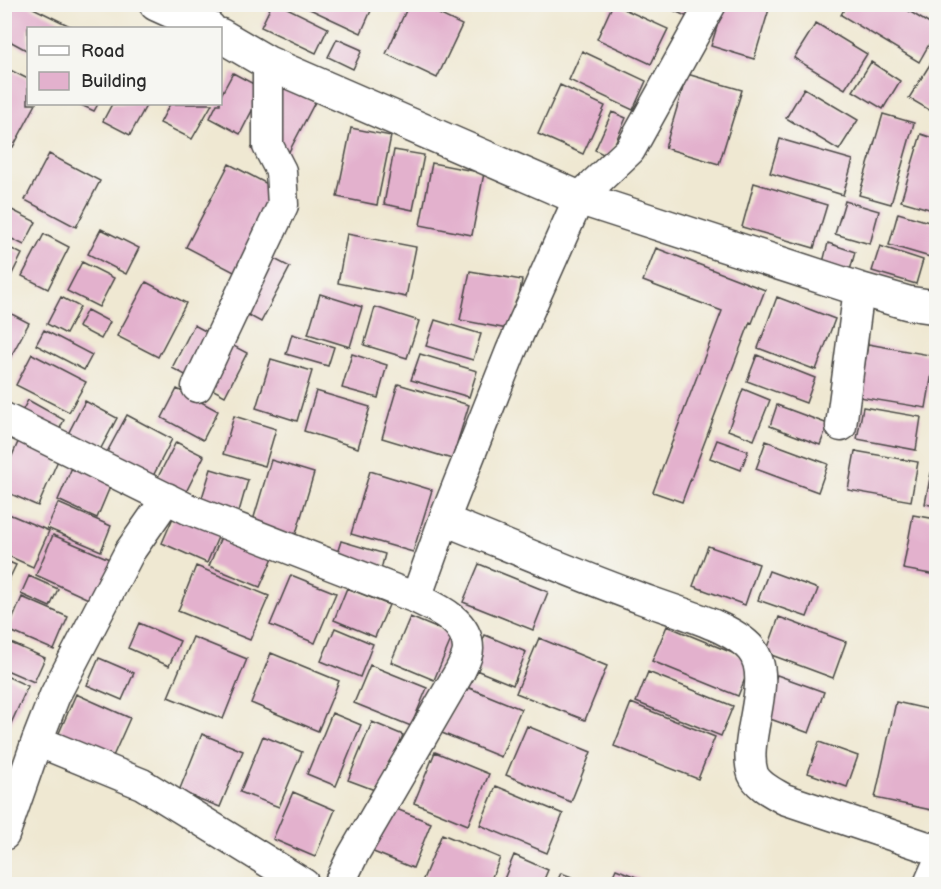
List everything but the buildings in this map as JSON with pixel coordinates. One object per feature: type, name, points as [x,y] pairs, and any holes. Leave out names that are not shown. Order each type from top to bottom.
[{"type":"street","points":[[156,4],[207,27]]},
{"type":"street","points":[[416,597],[511,351],[579,198],[630,150],[711,4]]},
{"type":"street","points":[[222,36],[268,63],[579,198],[859,289],[908,303],[936,307]]},
{"type":"street","points":[[197,387],[283,205],[281,171],[268,146],[268,63]]},
{"type":"street","points":[[842,426],[859,289]]},
{"type":"street","points":[[4,418],[219,521],[416,597],[445,612],[463,630],[468,649],[460,671],[353,855],[339,885]]},
{"type":"street","points":[[4,835],[55,695],[130,551],[167,498]]},
{"type":"street","points":[[444,520],[627,594],[724,630],[741,639],[757,659],[761,676],[752,753],[753,775],[765,788],[784,799],[936,850]]},
{"type":"street","points":[[37,741],[142,783],[304,885]]},
{"type":"street","points":[[929,885],[936,868]]}]
